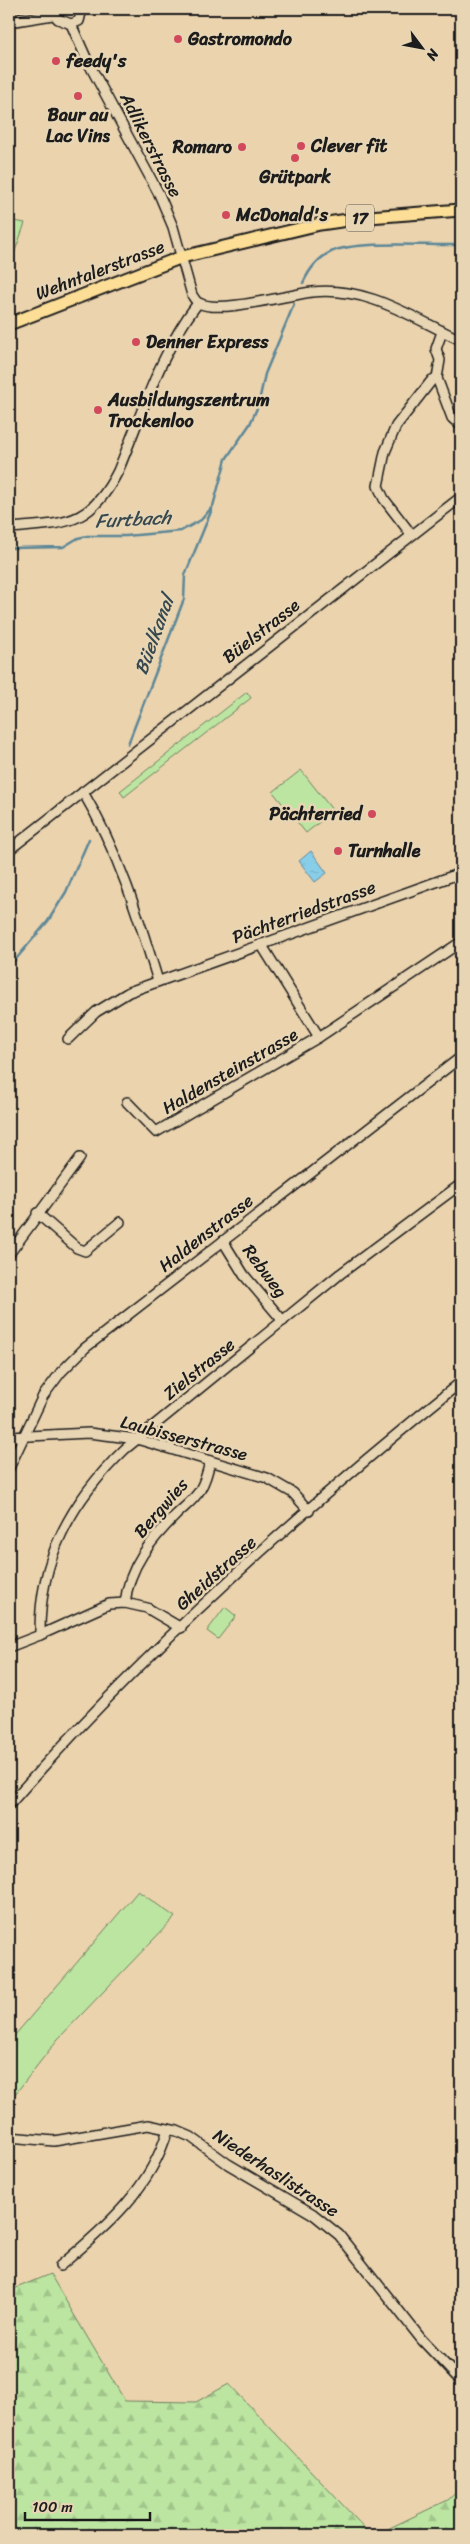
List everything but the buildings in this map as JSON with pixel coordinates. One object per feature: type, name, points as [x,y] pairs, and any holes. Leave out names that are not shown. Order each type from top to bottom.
[{"type":"main road","name":"17","points":[[182,257],[320,224],[369,217],[461,210]]},
{"type":"main road","name":"Wehntalerstrasse","points":[[9,324],[182,257]]},
{"type":"street","points":[[9,22],[52,12],[60,20],[71,24],[79,20],[82,10],[93,9]]},
{"type":"street","name":"Adlikerstrasse","points":[[71,24],[88,62],[160,194],[182,257]]},
{"type":"street","name":"Wehntalerstrasse","points":[[182,257],[192,295],[198,303]]},
{"type":"street","points":[[9,528],[63,523],[85,514],[99,503],[108,491],[118,471],[170,346],[182,323],[198,303],[208,306],[232,305],[312,292],[348,293],[374,298],[394,306],[461,340]]},
{"type":"street","points":[[442,332],[436,349],[440,360],[437,378],[452,418],[461,426]]},
{"type":"street","points":[[411,534],[384,500],[378,486],[385,452],[396,426],[432,380],[437,378]]},
{"type":"street","name":"Büelstrasse","points":[[9,850],[411,534],[461,497]]},
{"type":"street","points":[[82,792],[118,858],[131,893],[158,981]]},
{"type":"street","name":"Pächterriedstrasse","points":[[68,1039],[96,1012],[129,992],[201,968],[260,944],[461,873]]},
{"type":"street","name":"Haldensteinstrasse","points":[[127,1102],[156,1132],[319,1037],[461,942]]},
{"type":"street","name":"Haldensteinstrasse","points":[[260,944],[319,1037]]},
{"type":"street","name":"Haldenstrasse","points":[[9,1468],[43,1396],[61,1372],[85,1348],[461,1057]]},
{"type":"street","points":[[9,1254],[37,1213],[80,1158]]},
{"type":"street","name":"Zielstrasse","points":[[40,1635],[40,1612],[45,1574],[57,1541],[83,1495],[106,1468],[137,1440],[340,1274],[461,1184]]},
{"type":"street","points":[[37,1213],[77,1248],[85,1251],[120,1222]]},
{"type":"street","name":"Rebweg","points":[[223,1240],[244,1274],[283,1321]]},
{"type":"street","name":"Gheidstrasse","points":[[9,1805],[120,1686],[181,1628],[309,1510],[461,1382]]},
{"type":"street","name":"Laubisserstrasse","points":[[9,1437],[89,1433],[137,1440],[267,1478],[293,1492],[309,1510]]},
{"type":"street","name":"Bergwies","points":[[126,1603],[130,1579],[140,1557],[155,1536],[197,1494],[205,1479],[210,1461]]},
{"type":"street","points":[[9,1646],[40,1635],[109,1604],[126,1603],[147,1608],[181,1628]]},
{"type":"street","name":"Niederhaslistrasse","points":[[9,2137],[54,2141],[148,2125],[168,2128],[206,2145],[228,2164],[313,2214],[333,2229],[358,2257],[422,2340],[461,2381]]},
{"type":"street","points":[[60,2266],[109,2225],[131,2200],[155,2160],[168,2128]]},
{"type":"green space","points":[[9,220],[25,223],[9,268]]},
{"type":"green space","points":[[247,692],[251,698],[124,797],[120,791]]},
{"type":"green space","points":[[301,770],[333,811],[306,833],[273,792]]},
{"type":"green space","points":[[225,1607],[236,1616],[218,1639],[207,1631]]},
{"type":"green space","points":[[138,1891],[175,1917],[57,2040],[9,2102],[9,2042]]},
{"type":"green space","points":[[50,2274],[125,2401],[196,2402],[229,2384],[371,2535],[9,2535],[9,2291]]},
{"type":"green space","points":[[461,2488],[461,2535],[375,2535],[448,2500]]},
{"type":"water","points":[[311,851],[327,873],[315,882],[299,861]]},
{"type":"waterway","name":"Furtbach","points":[[303,283],[318,261],[331,252],[343,248],[394,244],[461,245]]},
{"type":"waterway","name":"Büelkanal","points":[[9,548],[63,547],[78,538],[87,536],[126,536],[181,531],[201,520],[213,506],[226,459],[250,424],[258,406],[265,374],[294,304]]},
{"type":"waterway","name":"Büelkanal","points":[[128,744],[184,599],[185,575],[212,509]]},
{"type":"waterway","points":[[11,965],[48,921],[66,892],[89,839]]},
{"type":"railway","points":[[9,12],[33,9]]},
{"type":"place","name":"Gastromondo","points":[[178,39]]},
{"type":"place","name":"feedy's","points":[[56,61]]},
{"type":"place","name":"Baur au Lac Vins","points":[[78,96]]},
{"type":"place","name":"Clever fit","points":[[301,146]]},
{"type":"place","name":"Romaro","points":[[242,147]]},
{"type":"place","name":"Grütpark","points":[[295,158]]},
{"type":"place","name":"McDonald's","points":[[226,215]]},
{"type":"place","name":"Denner Express","points":[[136,342]]},
{"type":"place","name":"Ausbildungszentrum Trockenloo","points":[[98,410]]},
{"type":"place","name":"Pächterried","points":[[372,814]]},
{"type":"place","name":"Turnhalle","points":[[338,851]]}]
